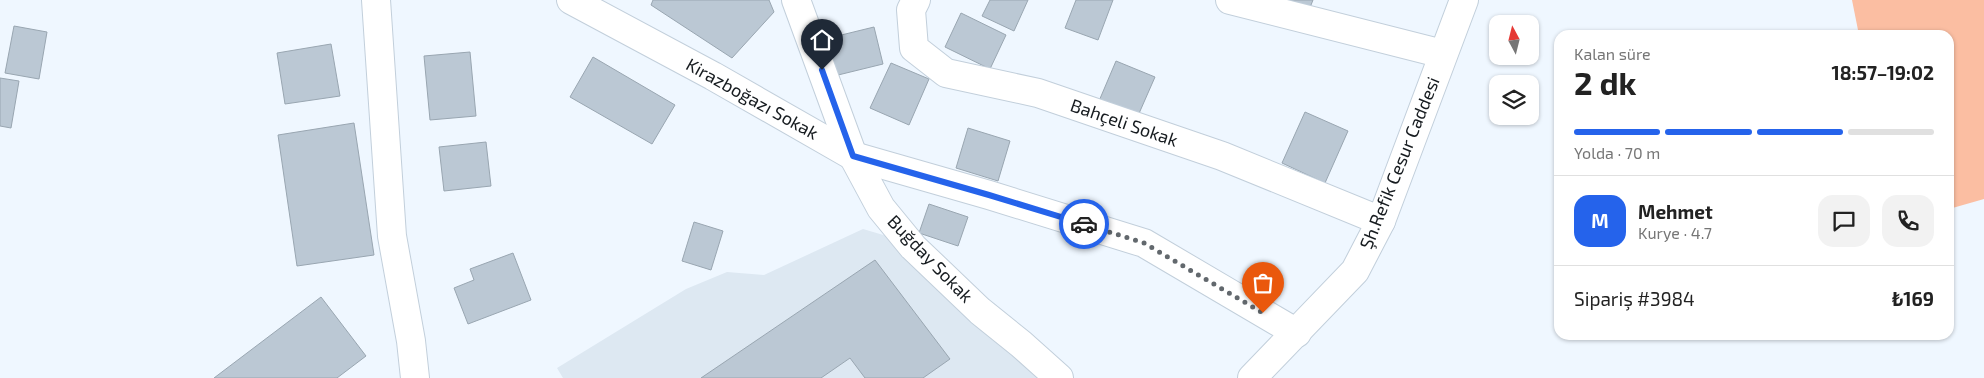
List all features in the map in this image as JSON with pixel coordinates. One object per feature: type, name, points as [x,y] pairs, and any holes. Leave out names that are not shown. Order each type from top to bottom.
[{"type":"street","points":[[376,0],[392,236],[411,341],[415,378]]},
{"type":"street","name":"Kirazboğazı Sokak","points":[[571,0],[713,76],[853,156],[989,195],[1144,243],[1296,333]]},
{"type":"street","name":"Buğday Sokak","points":[[796,0],[853,156],[881,208],[913,247],[980,311],[1059,378]]},
{"type":"street","name":"Bahçeli Sokak","points":[[916,0],[911,10],[914,48],[946,73],[1038,93],[1222,156],[1381,221]]},
{"type":"street","points":[[1230,0],[1443,54]]},
{"type":"street","name":"Şh.Refik Cesur Caddesi","points":[[1252,378],[1355,271],[1381,221],[1464,0]]},
{"type":"shaded area","points":[[1852,0],[1984,0],[1984,199],[1954,208],[1954,30],[1858,30]]},
{"type":"shaded area","points":[[863,229],[890,237],[1038,378],[563,378],[557,368],[686,289],[727,272],[764,275]]},
{"type":"building","points":[[653,0],[769,0],[774,12],[732,58],[651,5]]},
{"type":"building","points":[[990,0],[1028,0],[1014,31],[982,16]]},
{"type":"building","points":[[1076,0],[1113,0],[1098,40],[1065,28]]},
{"type":"building","points":[[1282,0],[1313,0],[1309,10]]},
{"type":"building","points":[[961,13],[1006,35],[990,69],[945,47]]},
{"type":"building","points":[[14,26],[47,32],[39,79],[5,73]]},
{"type":"building","points":[[874,27],[883,64],[834,76],[825,39]]},
{"type":"building","points":[[331,44],[340,96],[285,104],[277,53]]},
{"type":"building","points":[[470,52],[476,116],[430,120],[424,56]]},
{"type":"building","points":[[593,57],[675,105],[652,144],[570,97]]},
{"type":"building","points":[[1116,61],[1155,77],[1137,118],[1099,101]]},
{"type":"building","points":[[891,63],[929,79],[909,125],[870,108]]},
{"type":"building","points":[[0,78],[19,81],[11,128],[0,126]]},
{"type":"building","points":[[1305,112],[1348,131],[1325,183],[1282,163]]},
{"type":"building","points":[[354,123],[374,255],[297,266],[278,135]]},
{"type":"building","points":[[968,128],[1010,141],[998,181],[956,168]]},
{"type":"building","points":[[486,142],[491,186],[444,191],[439,147]]},
{"type":"building","points":[[929,204],[968,217],[958,246],[919,233]]},
{"type":"building","points":[[694,222],[723,231],[711,270],[682,261]]},
{"type":"building","points":[[513,253],[531,300],[468,324],[454,288],[474,280],[470,269]]},
{"type":"building","points":[[875,260],[950,359],[923,378],[865,378],[850,358],[821,378],[701,378]]},
{"type":"building","points":[[321,297],[366,356],[337,378],[214,378]]},
{"type":"way so far","points":[[1084,224],[1144,243],[1263,313]]},
{"type":"route","points":[[822,70],[853,156],[1084,224]]}]
